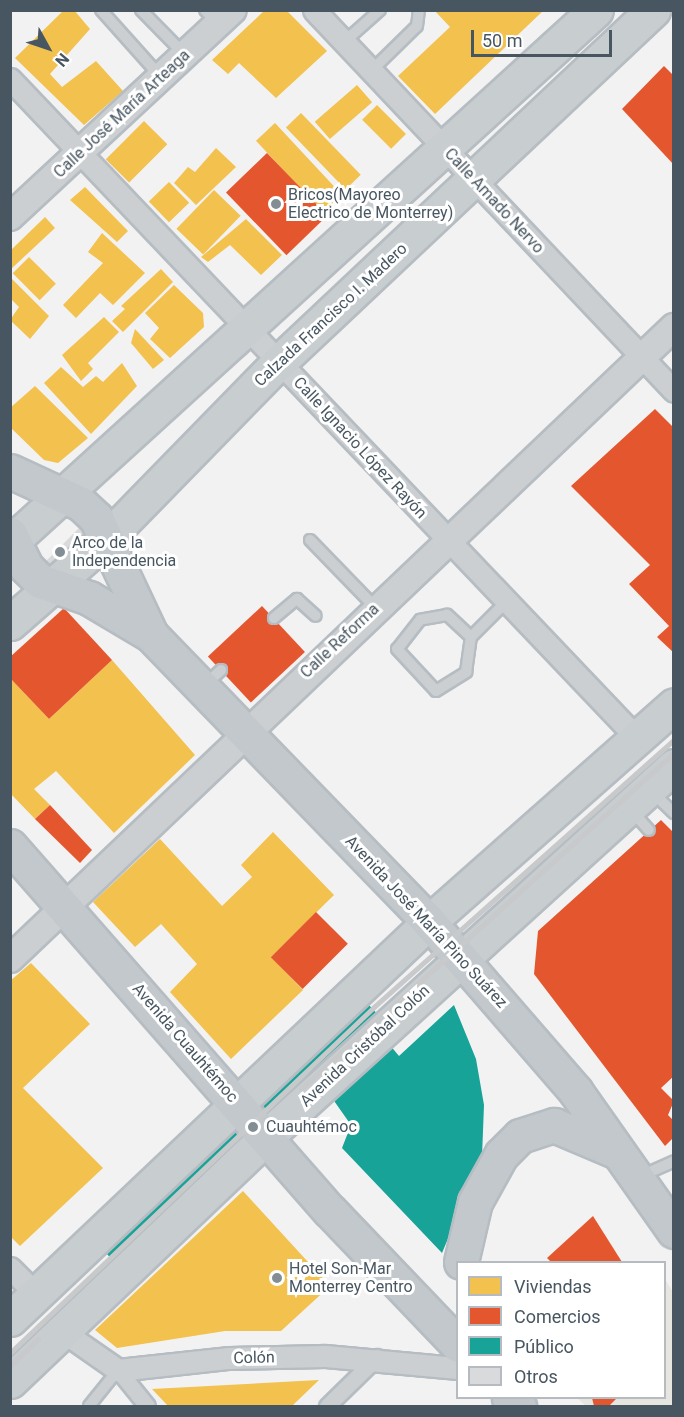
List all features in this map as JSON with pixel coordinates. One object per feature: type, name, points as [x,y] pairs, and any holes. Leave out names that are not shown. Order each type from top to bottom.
[{"type":"highway","name":"Avenida José María Pino Suárez","points":[[10,471],[81,504],[107,538],[151,635]]},
{"type":"highway","name":"Avenida José María Pino Suárez","points":[[11,539],[26,567],[54,587],[89,598],[151,635],[212,679],[245,731],[462,957],[633,1168],[674,1232]]},
{"type":"highway","name":"Avenida Cuauhtémoc","points":[[10,846],[238,1104],[456,1343]]},
{"type":"highway","points":[[461,1261],[475,1202],[501,1155],[520,1136],[537,1127],[568,1128],[633,1168]]},
{"type":"main road","points":[[11,539],[248,331],[596,10]]},
{"type":"main road","name":"Calzada Francisco I. Madero","points":[[10,622],[54,587],[107,538],[279,362],[653,10]]},
{"type":"main road","points":[[10,1318],[429,922],[674,705]]},
{"type":"main road","name":"Avenida Cristóbal Colón","points":[[10,1381],[267,1136],[462,957],[642,808],[674,766]]},
{"type":"street","name":"Calle Amado Nervo","points":[[314,10],[674,391]]},
{"type":"street","name":"Calle José María Arteaga","points":[[10,217],[186,55],[219,15]]},
{"type":"street","name":"Calle Ignacio López Rayón","points":[[11,81],[637,738]]},
{"type":"street","name":"Calle Reforma","points":[[10,959],[245,731],[674,327]]},
{"type":"street","points":[[10,1268],[36,1294]]},
{"type":"street","points":[[62,1331],[118,1370],[147,1407]]},
{"type":"street","points":[[327,1407],[377,1357]]},
{"type":"street","name":"Colón","points":[[118,1370],[229,1358],[377,1357],[456,1368]]},
{"type":"lane","points":[[101,10],[161,77]]},
{"type":"lane","points":[[141,10],[186,55]]},
{"type":"lane","points":[[344,42],[380,10]]},
{"type":"lane","points":[[371,71],[417,27],[419,10]]},
{"type":"lane","points":[[310,540],[376,608]]},
{"type":"lane","points":[[274,618],[297,599],[316,616]]},
{"type":"lane","points":[[471,637],[447,615],[420,620],[397,649],[436,691],[465,672],[471,637],[506,602]]},
{"type":"lane","points":[[642,808],[674,813]]},
{"type":"lane","points":[[633,1168],[674,1161]]},
{"type":"lane","points":[[89,1407],[118,1370]]},
{"type":"shaded area","points":[[666,1281],[673,1292],[673,1406],[586,1406],[578,1399],[666,1399]]},
{"type":"building: Viviendas","points":[[64,10],[74,10],[90,29],[50,74],[62,87],[96,61],[123,91],[84,125],[15,58]]},
{"type":"building: Viviendas","points":[[265,10],[286,10],[327,51],[276,98],[239,63],[228,74],[212,60]]},
{"type":"building: Viviendas","points":[[434,10],[544,10],[435,114],[398,76],[450,27]]},
{"type":"building: Viviendas","points":[[357,85],[372,102],[330,139],[315,122]]},
{"type":"building: Viviendas","points":[[377,105],[406,134],[391,149],[362,120]]},
{"type":"building: Viviendas","points":[[301,113],[361,175],[346,189],[286,128]]},
{"type":"building: Viviendas","points":[[144,121],[167,144],[129,183],[106,159]]},
{"type":"building: Viviendas","points":[[275,123],[342,195],[323,212],[256,141]]},
{"type":"building: Viviendas","points":[[216,148],[236,167],[196,205],[174,183],[188,167],[195,172]]},
{"type":"building: Viviendas","points":[[169,182],[189,203],[169,222],[149,201]]},
{"type":"building: Viviendas","points":[[85,187],[128,231],[117,242],[70,200]]},
{"type":"building: Viviendas","points":[[214,190],[241,216],[203,255],[176,229]]},
{"type":"building: Viviendas","points":[[45,217],[55,228],[10,270],[10,251]]},
{"type":"building: Viviendas","points":[[246,219],[282,255],[261,275],[230,245],[208,262],[201,257]]},
{"type":"building: Viviendas","points":[[102,233],[145,273],[113,305],[100,293],[76,318],[63,305],[103,263],[88,252]]},
{"type":"building: Viviendas","points":[[29,257],[56,284],[40,300],[13,273]]},
{"type":"building: Viviendas","points":[[161,269],[173,282],[123,332],[112,321],[125,309],[121,306]]},
{"type":"building: Viviendas","points":[[10,277],[49,316],[30,339],[10,320],[19,307],[10,298]]},
{"type":"building: Viviendas","points":[[174,285],[203,313],[204,327],[170,358],[150,339],[159,328],[145,313]]},
{"type":"building: Viviendas","points":[[104,317],[119,332],[88,363],[93,369],[81,381],[62,355]]},
{"type":"building: Viviendas","points":[[135,329],[164,360],[153,369],[131,343]]},
{"type":"building: Viviendas","points":[[122,363],[137,386],[91,434],[44,383],[61,367],[83,387],[96,376],[103,382]]},
{"type":"building: Viviendas","points":[[35,386],[88,438],[58,463],[44,460],[10,427],[10,408]]},
{"type":"building: Viviendas","points":[[112,660],[195,755],[114,833],[56,771],[34,789],[50,805],[35,819],[10,793],[10,678],[49,719]]},
{"type":"building: Viviendas","points":[[273,832],[334,895],[271,957],[303,990],[231,1059],[170,992],[197,964],[161,924],[135,947],[93,902],[160,839],[222,906],[252,877],[241,865]]},
{"type":"building: Viviendas","points":[[31,963],[90,1024],[23,1088],[103,1168],[20,1246],[10,1236],[10,981]]},
{"type":"building: Viviendas","points":[[243,1191],[330,1286],[281,1331],[225,1331],[117,1348],[95,1330]]},
{"type":"building: Viviendas","points":[[319,1380],[292,1406],[168,1406],[152,1389]]},
{"type":"building: Comercios","points":[[664,66],[674,76],[674,165],[622,109]]},
{"type":"building: Comercios","name":"Bricos(Mayoreo Electrico de Monterrey)","points":[[267,153],[327,216],[286,255],[226,193]]},
{"type":"building: Comercios","points":[[655,409],[674,428],[674,653],[657,637],[669,626],[629,584],[650,565],[571,486]]},
{"type":"building: Comercios","points":[[262,606],[305,652],[251,703],[208,656]]},
{"type":"building: Comercios","points":[[64,608],[112,660],[49,719],[10,678],[10,657]]},
{"type":"building: Comercios","points":[[50,805],[92,850],[80,863],[35,819]]},
{"type":"building: Comercios","points":[[661,820],[674,833],[674,1076],[661,1088],[674,1101],[668,1115],[674,1121],[674,1137],[665,1146],[534,974],[538,931]]},
{"type":"building: Comercios","points":[[316,912],[348,944],[303,989],[271,957]]},
{"type":"building: Comercios","points":[[593,1216],[621,1261],[550,1261],[547,1258]]},
{"type":"building: Comercios","points":[[592,1399],[616,1399],[609,1406],[594,1406]]},
{"type":"building: Público","points":[[353,988],[398,1036],[389,1044],[399,1056],[454,1005],[476,1059],[484,1105],[482,1157],[442,1253],[342,1148],[351,1125],[332,1098],[135,1284],[90,1236]]},
{"type":"building: Otros","points":[[82,525],[91,534],[52,573],[43,564]]},
{"type":"railway","points":[[10,1353],[374,1007],[674,740]]},
{"type":"railway","points":[[301,1089],[674,753]]},
{"type":"railway","points":[[10,1366],[38,1339]]},
{"type":"place","name":"Bricos(Mayoreo Electrico de Monterrey)","points":[[276,204]]},
{"type":"place","name":"Arco de la Independencia","points":[[60,552]]},
{"type":"place","name":"Cuauhtémoc","points":[[253,1127]]},
{"type":"place","name":"Hotel Son-Mar Monterrey Centro","points":[[277,1278]]}]
